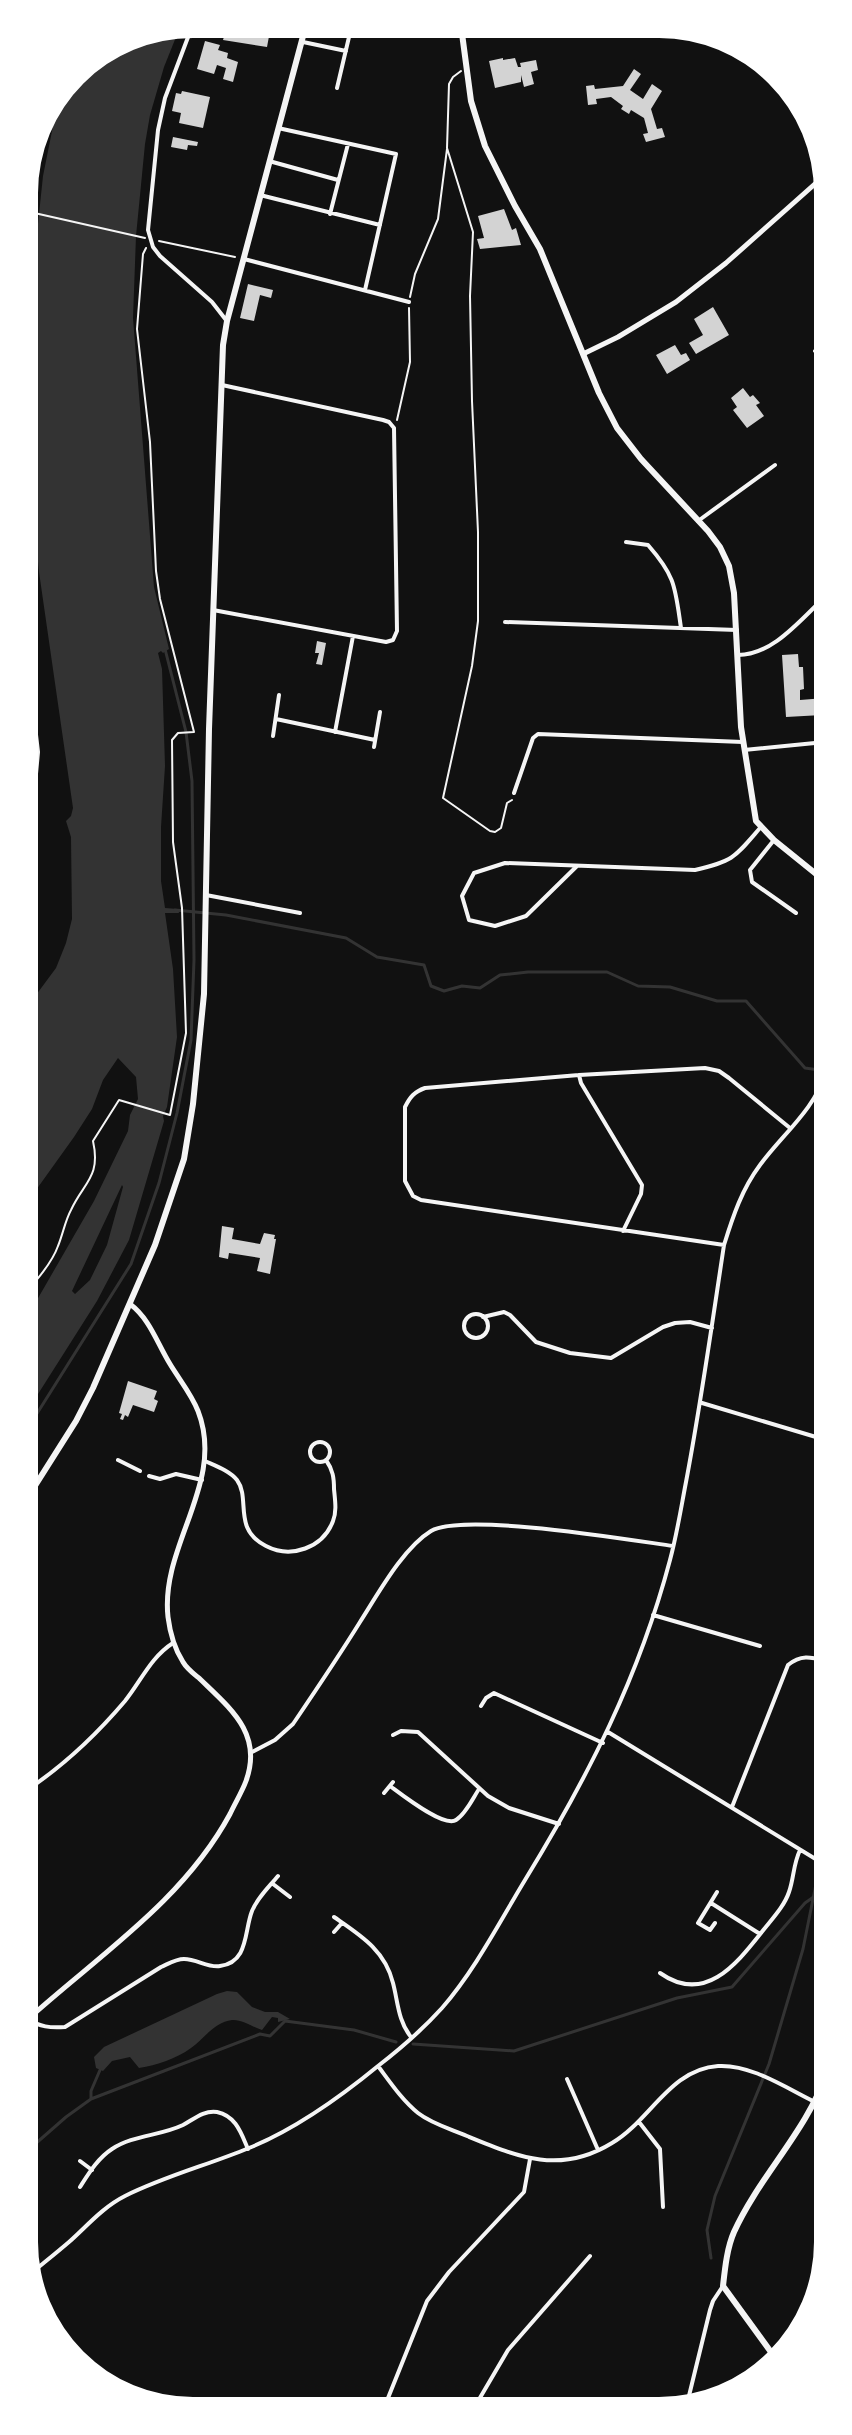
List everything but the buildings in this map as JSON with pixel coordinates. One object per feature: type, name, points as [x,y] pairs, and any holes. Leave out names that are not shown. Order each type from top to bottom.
[{"type":"main road","points":[[38,1481],[76,1421],[130,1304],[155,1245],[184,1159],[203,1007],[223,345],[304,38]]},
{"type":"main road","points":[[462,38],[471,101],[485,146],[540,249],[582,354],[617,428],[720,547],[729,566],[734,593],[744,746],[753,810],[760,828],[814,872]]},
{"type":"main road","points":[[769,2350],[723,2286],[733,2234],[814,2104]]},
{"type":"street","points":[[188,38],[165,98],[158,130],[149,239],[160,256],[212,302],[227,321]]},
{"type":"street","points":[[337,88],[349,38]]},
{"type":"street","points":[[303,42],[346,51]]},
{"type":"street","points":[[278,128],[396,154],[365,290]]},
{"type":"street","points":[[330,214],[348,144]]},
{"type":"street","points":[[269,161],[338,180]]},
{"type":"street","points":[[582,354],[618,337],[676,302],[726,263],[814,185]]},
{"type":"street","points":[[260,195],[380,225]]},
{"type":"street","points":[[244,259],[409,302]]},
{"type":"street","points":[[213,610],[386,642],[393,640],[397,631],[394,428],[383,420],[222,385]]},
{"type":"street","points":[[698,521],[775,465]]},
{"type":"street","points":[[626,542],[648,545],[664,563],[674,581],[681,628]]},
{"type":"street","points":[[738,655],[751,655],[767,649],[814,607]]},
{"type":"street","points":[[505,622],[737,630]]},
{"type":"street","points":[[335,732],[353,636]]},
{"type":"street","points":[[273,736],[279,695]]},
{"type":"street","points":[[374,747],[380,712]]},
{"type":"street","points":[[276,719],[375,740]]},
{"type":"street","points":[[514,793],[533,738],[538,734],[744,746],[814,743]]},
{"type":"street","points":[[577,866],[526,916],[495,926],[469,920],[462,896],[474,873],[505,863],[695,870],[723,864],[739,853],[760,828]]},
{"type":"street","points":[[774,840],[750,870],[752,882],[796,913]]},
{"type":"street","points":[[206,895],[300,913]]},
{"type":"street","points":[[724,1245],[421,1200],[413,1196],[405,1181],[405,1107],[409,1098],[425,1088],[705,1068],[719,1071],[729,1078],[790,1128]]},
{"type":"street","points":[[579,1075],[642,1185],[641,1194],[623,1231]]},
{"type":"street","points":[[40,2266],[105,2208],[124,2196],[248,2149],[312,2115],[411,2037],[442,2008],[462,1981],[559,1824],[608,1732],[653,1615],[673,1546],[702,1403],[724,1245],[748,1182],[814,1096]]},
{"type":"street","points":[[38,2011],[151,1915],[195,1867],[220,1831],[246,1784],[252,1752],[244,1727],[232,1709],[184,1665],[173,1643],[168,1615],[171,1571],[202,1480],[205,1441],[198,1409],[145,1316],[130,1304]]},
{"type":"street","points":[[483,1317],[487,1324],[486,1332],[480,1337],[468,1335],[464,1325],[467,1318],[504,1312],[536,1342],[570,1353],[611,1358],[675,1323],[690,1322],[712,1328]]},
{"type":"street","points":[[702,1403],[814,1436]]},
{"type":"street","points":[[322,1443],[328,1446],[326,1460],[313,1460],[310,1450],[313,1445],[322,1443]]},
{"type":"street","points":[[118,1460],[140,1471]]},
{"type":"street","points":[[205,1461],[237,1479],[242,1490],[243,1518],[256,1539],[278,1551],[292,1552],[318,1542],[325,1536],[333,1520],[336,1511],[334,1474],[326,1460]]},
{"type":"street","points":[[149,1476],[160,1479],[176,1474],[202,1480]]},
{"type":"street","points":[[252,1752],[275,1740],[293,1724],[385,1582],[433,1529],[471,1523],[673,1546]]},
{"type":"street","points":[[653,1615],[760,1646]]},
{"type":"street","points":[[38,1783],[87,1741],[136,1687],[155,1658],[173,1643]]},
{"type":"street","points":[[732,1807],[788,1665],[804,1656],[814,1658]]},
{"type":"street","points":[[481,1706],[494,1693],[603,1743]]},
{"type":"street","points":[[393,1735],[409,1730],[425,1737],[479,1789],[509,1808],[559,1824]]},
{"type":"street","points":[[608,1732],[814,1858]]},
{"type":"street","points":[[384,1793],[391,1784],[436,1817],[450,1822],[462,1814],[479,1789]]},
{"type":"street","points":[[660,1973],[682,1985],[720,1976],[731,1969],[788,1896],[800,1850]]},
{"type":"street","points":[[38,2025],[65,2027],[174,1961],[184,1959],[220,1966],[231,1962],[244,1947],[253,1910],[278,1876]]},
{"type":"street","points":[[272,1884],[290,1897]]},
{"type":"street","points":[[715,1923],[710,1930],[698,1923],[717,1892]]},
{"type":"street","points":[[711,1903],[760,1934]]},
{"type":"street","points":[[334,1917],[372,1944],[380,1954],[393,1981],[398,2012],[411,2037]]},
{"type":"street","points":[[334,1932],[342,1923]]},
{"type":"street","points":[[378,2066],[407,2103],[425,2118],[515,2156],[548,2162],[565,2160],[612,2143],[639,2122],[683,2078],[699,2070],[718,2066],[737,2067],[814,2102]]},
{"type":"street","points":[[567,2079],[598,2150]]},
{"type":"street","points":[[80,2187],[99,2160],[112,2149],[129,2141],[169,2131],[209,2112],[229,2117],[236,2124],[248,2149]]},
{"type":"street","points":[[639,2122],[660,2149],[663,2207]]},
{"type":"street","points":[[388,2397],[427,2301],[449,2272],[524,2192],[530,2159]]},
{"type":"street","points":[[80,2161],[92,2170]]},
{"type":"street","points":[[654,2195],[663,2195]]},
{"type":"street","points":[[480,2397],[508,2350],[590,2256]]},
{"type":"street","points":[[583,2264],[589,2269]]},
{"type":"street","points":[[689,2394],[710,2310],[723,2286]]},
{"type":"path","points":[[394,428],[410,362],[409,302],[415,274],[438,219],[447,148],[449,84],[460,71],[466,71]]},
{"type":"path","points":[[447,148],[473,232],[470,296],[478,621],[472,666],[443,798],[495,832],[501,828],[507,803],[512,801],[514,793]]},
{"type":"path","points":[[38,214],[140,237]]},
{"type":"path","points":[[38,1279],[57,1250],[71,1209],[87,1187],[96,1158],[93,1141],[119,1100],[170,1115],[186,1033],[182,908],[173,842],[172,740],[178,733],[194,732],[160,599],[156,571],[150,442],[137,329],[143,254],[149,239],[244,259]]},
{"type":"shaded area","points":[[175,39],[150,115],[145,144],[136,236],[133,318],[154,587],[169,649],[158,653],[162,669],[165,766],[161,881],[165,908],[178,909],[179,913],[165,913],[173,969],[177,1037],[164,1121],[129,1240],[97,1301],[38,1394],[38,1298],[94,1201],[128,1131],[130,1115],[138,1099],[136,1077],[118,1058],[103,1080],[92,1109],[38,1187],[38,992],[56,968],[72,919],[71,837],[66,821],[73,808],[38,562],[38,224],[53,128],[83,83],[125,54],[143,46]],"holes":[[[122,1185],[107,1245],[90,1280],[75,1294],[72,1291]]]},
{"type":"shaded area","points":[[227,1991],[237,1992],[252,2007],[265,2012],[278,2012],[290,2019],[278,2022],[278,2018],[272,2017],[262,2030],[239,2021],[226,2021],[185,2052],[166,2061],[139,2068],[130,2057],[112,2061],[103,2071],[96,2068],[94,2057],[104,2047]]},
{"type":"waterway","points":[[38,1412],[131,1264],[159,1183],[191,1040],[194,960],[192,781],[186,732],[165,649]]},
{"type":"waterway","points":[[175,910],[226,915],[346,938],[377,957],[424,965],[431,986],[444,991],[462,986],[480,988],[500,975],[607,972],[638,986],[670,987],[717,1001],[746,1001],[805,1068],[814,1069]]},
{"type":"waterway","points":[[711,2258],[707,2230],[715,2196],[769,2064],[803,1949],[814,1894]]},
{"type":"waterway","points":[[413,2044],[514,2051],[677,1998],[732,1987],[805,1903],[814,1897]]},
{"type":"waterway","points":[[38,2142],[91,2099],[260,2034],[270,2036],[285,2021],[354,2030],[396,2042]]},
{"type":"waterway","points":[[91,2099],[100,2070]]}]
